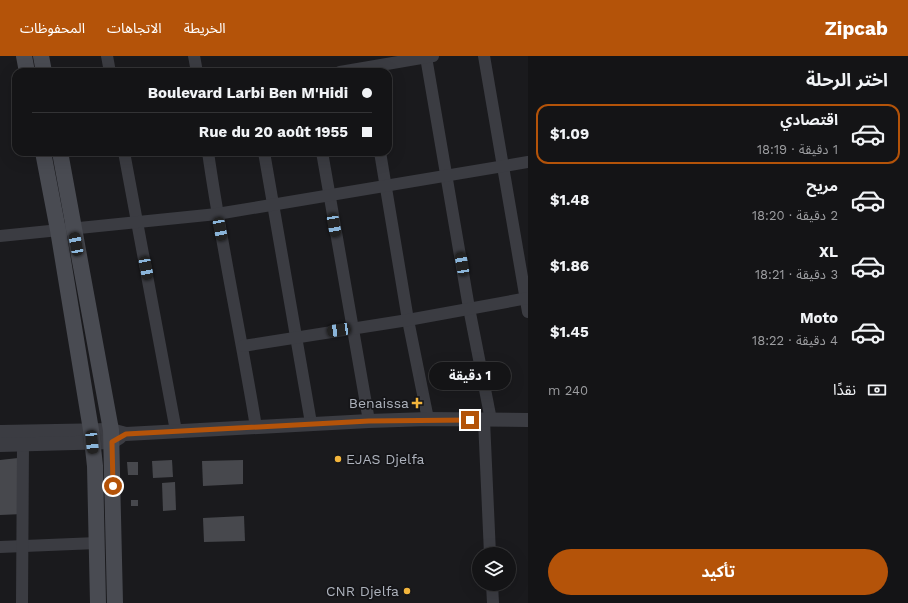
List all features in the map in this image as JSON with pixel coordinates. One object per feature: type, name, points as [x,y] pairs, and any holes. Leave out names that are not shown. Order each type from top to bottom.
[{"type":"main road","points":[[24,56],[26,68]]},
{"type":"main road","points":[[42,56],[44,68]]},
{"type":"main road","points":[[43,156],[66,229],[111,436],[115,603]]},
{"type":"main road","points":[[60,156],[66,229],[95,466],[98,603]]},
{"type":"street","points":[[107,56],[109,68]]},
{"type":"street","points":[[194,56],[196,68]]},
{"type":"street","points":[[484,56],[527,298],[528,312]]},
{"type":"street","points":[[354,68],[364,65],[429,57],[446,175],[488,420],[490,547]]},
{"type":"street","points":[[125,156],[176,431]]},
{"type":"street","points":[[209,156],[217,214],[243,346],[256,427]]},
{"type":"street","points":[[265,156],[311,424]]},
{"type":"street","points":[[323,156],[354,328],[369,421]]},
{"type":"street","points":[[381,156],[408,320],[428,419]]},
{"type":"street","points":[[0,236],[217,214],[386,184],[528,162]]},
{"type":"street","points":[[243,346],[297,336],[408,320],[527,298]]},
{"type":"street","points":[[0,432],[111,436],[176,431],[369,421],[428,419],[528,420]]},
{"type":"street","points":[[0,445],[92,436]]},
{"type":"street","points":[[22,603],[23,443]]},
{"type":"street","points":[[0,546],[97,543]]},
{"type":"street","points":[[492,591],[493,603]]},
{"type":"building","points":[[18,458],[23,514],[0,515],[0,460]]},
{"type":"building","points":[[172,460],[173,477],[153,478],[152,461]]},
{"type":"building","points":[[243,460],[243,484],[203,486],[202,461]]},
{"type":"building","points":[[127,462],[138,462],[138,475],[128,475]]},
{"type":"building","points":[[175,482],[176,510],[163,511],[162,483]]},
{"type":"building","points":[[131,500],[138,500],[138,506],[131,506]]},
{"type":"building","points":[[244,516],[245,541],[204,542],[203,518]]},
{"type":"place","name":"Benaissa","points":[[417,403]]},
{"type":"place","name":"EJAS Djelfa","points":[[338,459]]},
{"type":"place","name":"CNR Djelfa","points":[[407,591]]},
{"type":"route","points":[[113,486],[112,442],[126,434],[369,421],[428,419],[470,420]]}]
